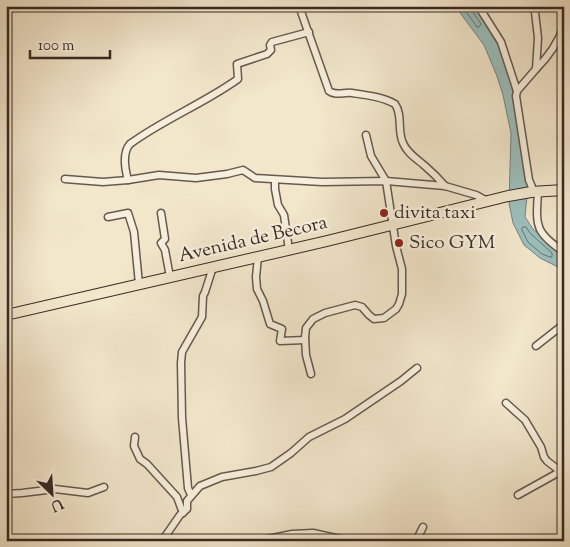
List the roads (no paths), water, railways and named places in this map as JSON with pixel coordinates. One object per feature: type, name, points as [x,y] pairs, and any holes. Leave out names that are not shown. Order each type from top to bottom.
[{"type":"main road","points":[[534,192],[564,190]]},
{"type":"main road","name":"Avenida de Becora","points":[[6,315],[289,250],[508,196],[534,192]]},
{"type":"street","points":[[299,6],[329,91],[332,93],[352,93],[395,104],[404,146],[445,186]]},
{"type":"street","points":[[478,6],[501,42],[517,91],[516,96],[529,180],[534,192],[539,229],[546,238],[564,252]]},
{"type":"street","points":[[536,6],[538,47],[536,69]]},
{"type":"street","points":[[517,91],[550,54],[564,26]]},
{"type":"street","points":[[128,180],[125,153],[130,144],[155,127],[230,85],[238,79],[238,64],[267,54],[271,50],[270,45],[272,42],[309,32]]},
{"type":"street","points":[[311,374],[306,355],[305,340],[306,328],[313,319],[325,313],[355,305],[362,307],[374,319],[384,318],[400,304],[402,270],[392,224],[386,181],[371,156],[366,134]]},
{"type":"street","points":[[65,180],[103,182],[160,176],[196,178],[243,170],[255,178],[275,180],[322,182],[386,181],[445,186],[476,195],[487,202]]},
{"type":"street","points":[[275,180],[278,205],[284,215],[289,250]]},
{"type":"street","points":[[108,216],[128,213],[134,232],[140,284]]},
{"type":"street","points":[[161,213],[165,239],[161,243],[165,250],[170,277]]},
{"type":"street","points":[[258,257],[257,289],[270,324],[282,329],[280,341],[305,340]]},
{"type":"street","points":[[192,495],[188,488],[183,427],[181,393],[182,352],[202,317],[203,296],[213,267]]},
{"type":"street","points":[[536,346],[564,324]]},
{"type":"street","points":[[162,541],[187,509],[187,501],[200,486],[222,477],[271,467],[309,437],[345,419],[417,368]]},
{"type":"street","points":[[506,403],[525,420],[547,461],[562,470],[518,495]]},
{"type":"street","points":[[135,436],[134,446],[140,459],[147,464],[177,497],[183,513]]},
{"type":"street","points":[[6,494],[55,489],[88,493],[104,487]]},
{"type":"street","points":[[416,541],[423,527]]},
{"type":"street","points":[[258,541],[292,534],[313,533],[349,541]]},
{"type":"water","points":[[455,6],[475,6],[499,45],[509,73],[515,100],[528,186],[525,217],[533,229],[564,256],[564,270],[540,258],[524,245],[513,223],[509,203],[511,133],[503,95],[484,45]]},
{"type":"place","name":"divita taxi","points":[[384,213]]},
{"type":"place","name":"Sico GYM","points":[[399,243]]}]
